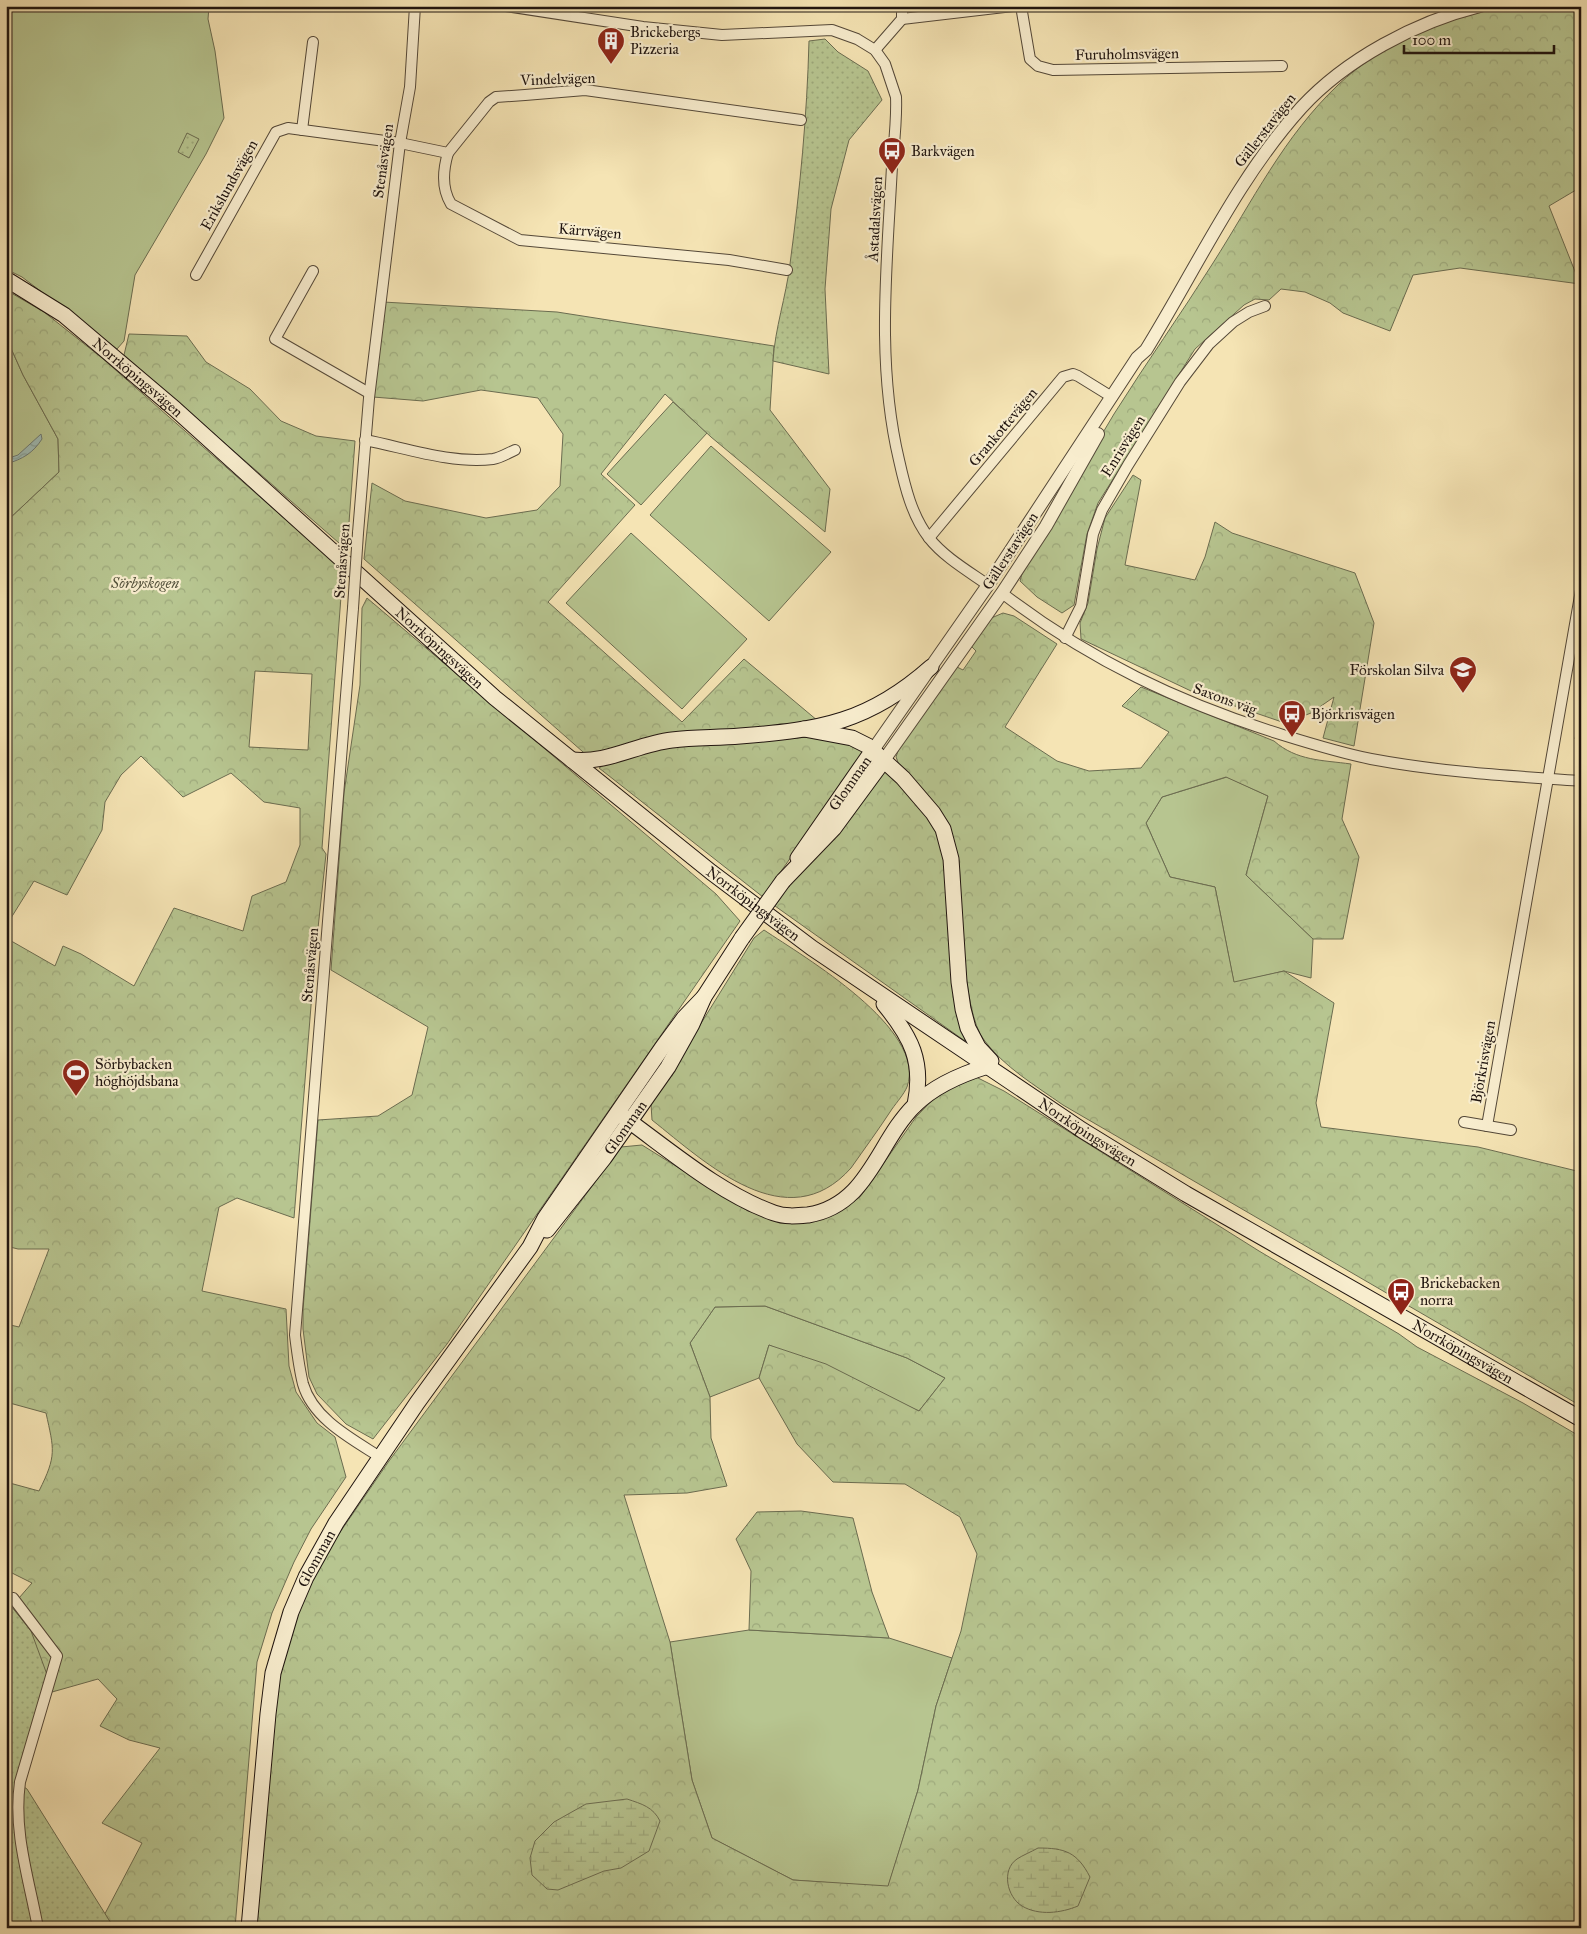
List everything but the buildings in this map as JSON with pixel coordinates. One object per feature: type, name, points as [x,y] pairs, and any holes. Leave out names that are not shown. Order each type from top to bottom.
[{"type":"main road","name":"Norrköpingsvägen","points":[[6,279],[64,316],[175,409],[495,698],[711,872],[874,991],[1007,1078],[1082,1130],[1186,1194],[1581,1418]]},
{"type":"main road","points":[[572,760],[602,760],[672,740],[741,736],[804,729],[846,721],[870,711],[911,685],[931,667]]},
{"type":"main road","points":[[804,729],[852,738],[878,755],[920,797],[942,829],[951,859],[959,982],[963,1009],[968,1028],[978,1047],[1007,1078]]},
{"type":"main road","name":"Glomman","points":[[249,1928],[263,1750],[273,1674],[281,1641],[291,1612],[317,1556],[380,1457],[530,1247],[542,1237],[577,1194],[624,1117],[680,1048],[704,997],[742,938],[795,867],[807,843],[878,755]]},
{"type":"main road","points":[[874,991],[903,1027],[913,1048],[919,1079],[915,1105]]},
{"type":"main road","points":[[624,1117],[734,1194],[776,1214],[793,1217],[816,1213],[850,1197],[915,1105],[956,1077],[988,1066]]},
{"type":"street","name":"Stenåsvägen","points":[[380,1457],[339,1431],[318,1410],[304,1386],[295,1335],[369,392],[400,143],[410,87],[415,6]]},
{"type":"street","points":[[506,6],[703,33],[755,35],[832,30],[850,36],[875,50],[902,19],[902,6]]},
{"type":"street","points":[[902,19],[1013,6]]},
{"type":"street","name":"Furuholmsvägen","points":[[1022,6],[1030,59],[1038,66],[1053,70],[1282,66]]},
{"type":"street","name":"Gällerstavägen","points":[[878,755],[931,667],[1137,358],[1146,350],[1243,186],[1273,143],[1302,107],[1321,89],[1387,41],[1426,24],[1480,6]]},
{"type":"street","points":[[302,130],[313,42]]},
{"type":"street","name":"Åstadalsvägen","points":[[875,50],[885,64],[896,97],[884,330],[889,408],[908,494],[918,521],[944,553],[988,584]]},
{"type":"street","name":"Vindelvägen","points":[[448,152],[489,102],[496,97],[525,94],[585,90],[801,120]]},
{"type":"street","name":"Erikslundsvägen","points":[[196,275],[276,132],[288,128],[400,143]]},
{"type":"street","points":[[400,143],[448,152]]},
{"type":"street","name":"Kärrvägen","points":[[448,152],[444,168],[444,184],[446,196],[451,204],[520,240],[704,257],[787,270]]},
{"type":"street","points":[[313,271],[275,339],[369,392]]},
{"type":"street","name":"Enrisvägen","points":[[1065,638],[1081,606],[1093,534],[1102,510],[1128,465],[1180,382],[1209,344],[1233,322],[1249,312],[1264,306]]},
{"type":"street","name":"Gällerstavägen","points":[[878,755],[1002,593],[1046,526],[1110,412],[1144,362],[1146,350]]},
{"type":"street","name":"Grankottevägen","points":[[930,538],[1063,377],[1073,374],[1078,376],[1112,397]]},
{"type":"street","points":[[366,440],[436,454],[477,459],[495,459],[515,450]]},
{"type":"street","points":[[988,584],[1002,593]]},
{"type":"street","name":"Björkrisvägen","points":[[1487,1126],[1581,590]]},
{"type":"street","name":"Saxons väg","points":[[1002,593],[1065,638],[1102,661],[1194,705],[1300,740],[1354,755],[1415,767],[1548,780],[1581,781]]},
{"type":"street","name":"Björkrisvägen","points":[[1464,1122],[1511,1130]]},
{"type":"street","points":[[13,1598],[57,1656],[20,1782],[18,1799],[20,1843],[38,1928]]},
{"type":"green space","points":[[6,6],[209,6],[208,19],[215,51],[224,118],[206,154],[135,275],[124,341],[117,349],[22,277],[6,269]]},
{"type":"green space","points":[[1501,6],[1581,6],[1581,187],[1549,206],[1580,284],[1460,268],[1413,275],[1390,331],[1343,313],[1330,303],[1305,292],[1281,289],[1269,300],[1255,299],[1244,305],[1195,349],[1098,503],[1087,534],[1074,605],[1062,613],[1037,597],[1020,581],[1023,570],[1114,414],[1201,282],[1270,170],[1301,126],[1338,85],[1374,57],[1394,45],[1435,26]]},
{"type":"green space","points":[[825,39],[838,52],[868,71],[882,100],[849,140],[831,209],[825,289],[829,374],[773,361],[788,276],[797,208],[805,125],[809,41]]},
{"type":"green space","points":[[187,133],[199,139],[189,158],[178,152]]},
{"type":"green space","name":"Sörbyskogen","points":[[6,290],[44,312],[102,358],[343,570],[322,848],[326,854],[315,956],[294,1218],[237,1198],[219,1207],[202,1291],[286,1309],[289,1366],[296,1392],[317,1423],[335,1437],[346,1477],[311,1529],[294,1562],[272,1613],[257,1662],[235,1928],[6,1928],[6,1613],[32,1583],[6,1570],[6,1482],[39,1491],[49,1469],[52,1444],[46,1413],[6,1402],[6,1324],[19,1327],[49,1249],[18,1249],[6,1246],[6,938],[55,966],[63,946],[81,954],[134,986],[174,908],[243,931],[252,896],[286,882],[300,845],[300,808],[264,802],[231,773],[183,797],[141,756],[121,775],[105,802],[102,830],[67,895],[34,881],[6,926],[6,522],[59,472],[58,439],[23,375],[6,337]],"holes":[[[255,671],[312,674],[308,750],[249,747]],[[98,1679],[117,1699],[100,1726],[129,1740],[160,1748],[102,1823],[142,1843],[98,1927],[13,1774],[45,1694]]]},
{"type":"green space","points":[[383,302],[557,312],[774,346],[770,410],[830,489],[825,532],[711,437],[665,394],[601,474],[635,505],[548,602],[682,722],[744,659],[824,726],[668,738],[591,759],[364,559],[372,483],[405,501],[486,518],[537,510],[560,486],[563,434],[538,398],[481,390],[423,401],[373,397]]},
{"type":"green space","points":[[129,334],[187,336],[206,362],[250,389],[281,421],[316,436],[355,441],[347,550],[124,355]]},
{"type":"green space","points":[[6,337],[23,375],[58,439],[59,472],[6,522]]},
{"type":"green space","points":[[673,402],[707,433],[641,505],[607,474]]},
{"type":"green space","points":[[711,446],[831,552],[769,621],[650,515]]},
{"type":"green space","points":[[1133,475],[1141,480],[1125,565],[1195,580],[1205,557],[1215,522],[1232,533],[1355,573],[1374,623],[1354,746],[1323,738],[1334,697],[1311,713],[1285,723],[1191,691],[1081,639],[1080,623],[1088,603],[1097,549],[1105,518]]},
{"type":"green space","points":[[631,533],[747,639],[682,709],[566,603]]},
{"type":"green space","points":[[367,598],[716,894],[740,921],[447,1344],[373,1439],[346,1424],[317,1394],[309,1377],[303,1329],[318,1120],[378,1116],[412,1095],[428,1027],[331,970],[344,793],[360,685],[362,608]]},
{"type":"green space","points":[[1003,613],[1014,616],[1057,644],[1005,727],[1057,761],[1089,771],[1141,768],[1169,732],[1122,706],[1141,687],[1274,741],[1283,748],[1301,756],[1351,764],[1342,819],[1359,857],[1343,939],[1313,939],[1246,875],[1268,796],[1226,777],[1162,797],[1146,823],[1170,877],[1215,887],[1234,982],[1284,971],[1334,1003],[1316,1103],[1321,1127],[1478,1147],[1581,1172],[1581,1406],[1063,1105],[1001,1059],[984,1040],[976,1025],[967,981],[959,861],[949,825],[899,765],[896,757],[901,742],[957,667],[963,670],[976,651],[971,646],[989,619]]},
{"type":"green space","points":[[1581,704],[1581,740],[1575,739]]},
{"type":"green space","points":[[812,737],[846,742],[864,753],[763,897],[599,768],[606,764],[674,745]]},
{"type":"green space","points":[[882,769],[889,772],[927,816],[936,831],[945,863],[965,1041],[775,906],[791,882]]},
{"type":"green space","points":[[1227,777],[1268,796],[1246,875],[1313,939],[1311,978],[1284,971],[1234,983],[1215,887],[1170,877],[1146,823],[1162,797]]},
{"type":"green space","points":[[764,930],[832,976],[882,1019],[899,1042],[909,1065],[906,1090],[851,1168],[826,1188],[800,1197],[774,1196],[748,1187],[722,1173],[697,1156],[652,1120],[651,1104],[754,938]]},
{"type":"green space","points":[[974,1076],[1004,1091],[1259,1251],[1399,1334],[1417,1347],[1523,1403],[1581,1437],[1581,1928],[255,1928],[268,1752],[282,1661],[296,1615],[323,1557],[389,1461],[621,1147],[642,1145],[748,1211],[790,1221],[808,1222],[835,1214],[860,1197],[916,1117],[945,1087]],"holes":[[[765,1306],[907,1358],[945,1378],[919,1411],[826,1364],[769,1345],[759,1378],[797,1444],[833,1482],[905,1484],[960,1517],[977,1554],[961,1631],[936,1706],[918,1790],[888,1886],[793,1880],[712,1838],[692,1780],[670,1642],[624,1495],[687,1493],[727,1486],[711,1438],[710,1397],[690,1343],[715,1307]]]},
{"type":"green space","points":[[765,1306],[907,1358],[945,1378],[919,1411],[769,1345],[759,1378],[710,1397],[690,1343],[715,1307]]},
{"type":"green space","points":[[801,1511],[853,1518],[872,1592],[889,1638],[749,1630],[751,1571],[736,1539],[757,1512]]},
{"type":"green space","points":[[11,1606],[31,1631],[49,1680],[18,1783],[27,1789],[114,1928],[6,1928],[6,1613]]},
{"type":"green space","points":[[749,1630],[889,1638],[952,1658],[936,1706],[918,1790],[888,1887],[793,1880],[712,1838],[692,1780],[670,1642]]},
{"type":"green space","points":[[627,1799],[650,1809],[660,1821],[649,1851],[621,1868],[604,1871],[558,1890],[547,1889],[532,1875],[530,1858],[535,1841],[554,1822],[586,1804]]},
{"type":"green space","points":[[1038,1848],[1056,1849],[1069,1853],[1085,1869],[1090,1877],[1078,1906],[1057,1912],[1043,1912],[1029,1909],[1017,1902],[1008,1883],[1009,1870],[1017,1859]]},
{"type":"water","points":[[41,434],[42,439],[31,452],[18,460],[6,464],[6,459],[18,455]]},
{"type":"place","name":"Brickebergs Pizzeria","points":[[611,65]]},
{"type":"place","name":"Barkvägen","points":[[892,175]]},
{"type":"place","name":"Förskolan Silva","points":[[1463,694]]},
{"type":"place","name":"Björkrisvägen","points":[[1292,738]]},
{"type":"place","name":"Sörbybacken höghöjdsbana","points":[[76,1097]]},
{"type":"place","name":"Brickebacken norra","points":[[1401,1316]]}]
